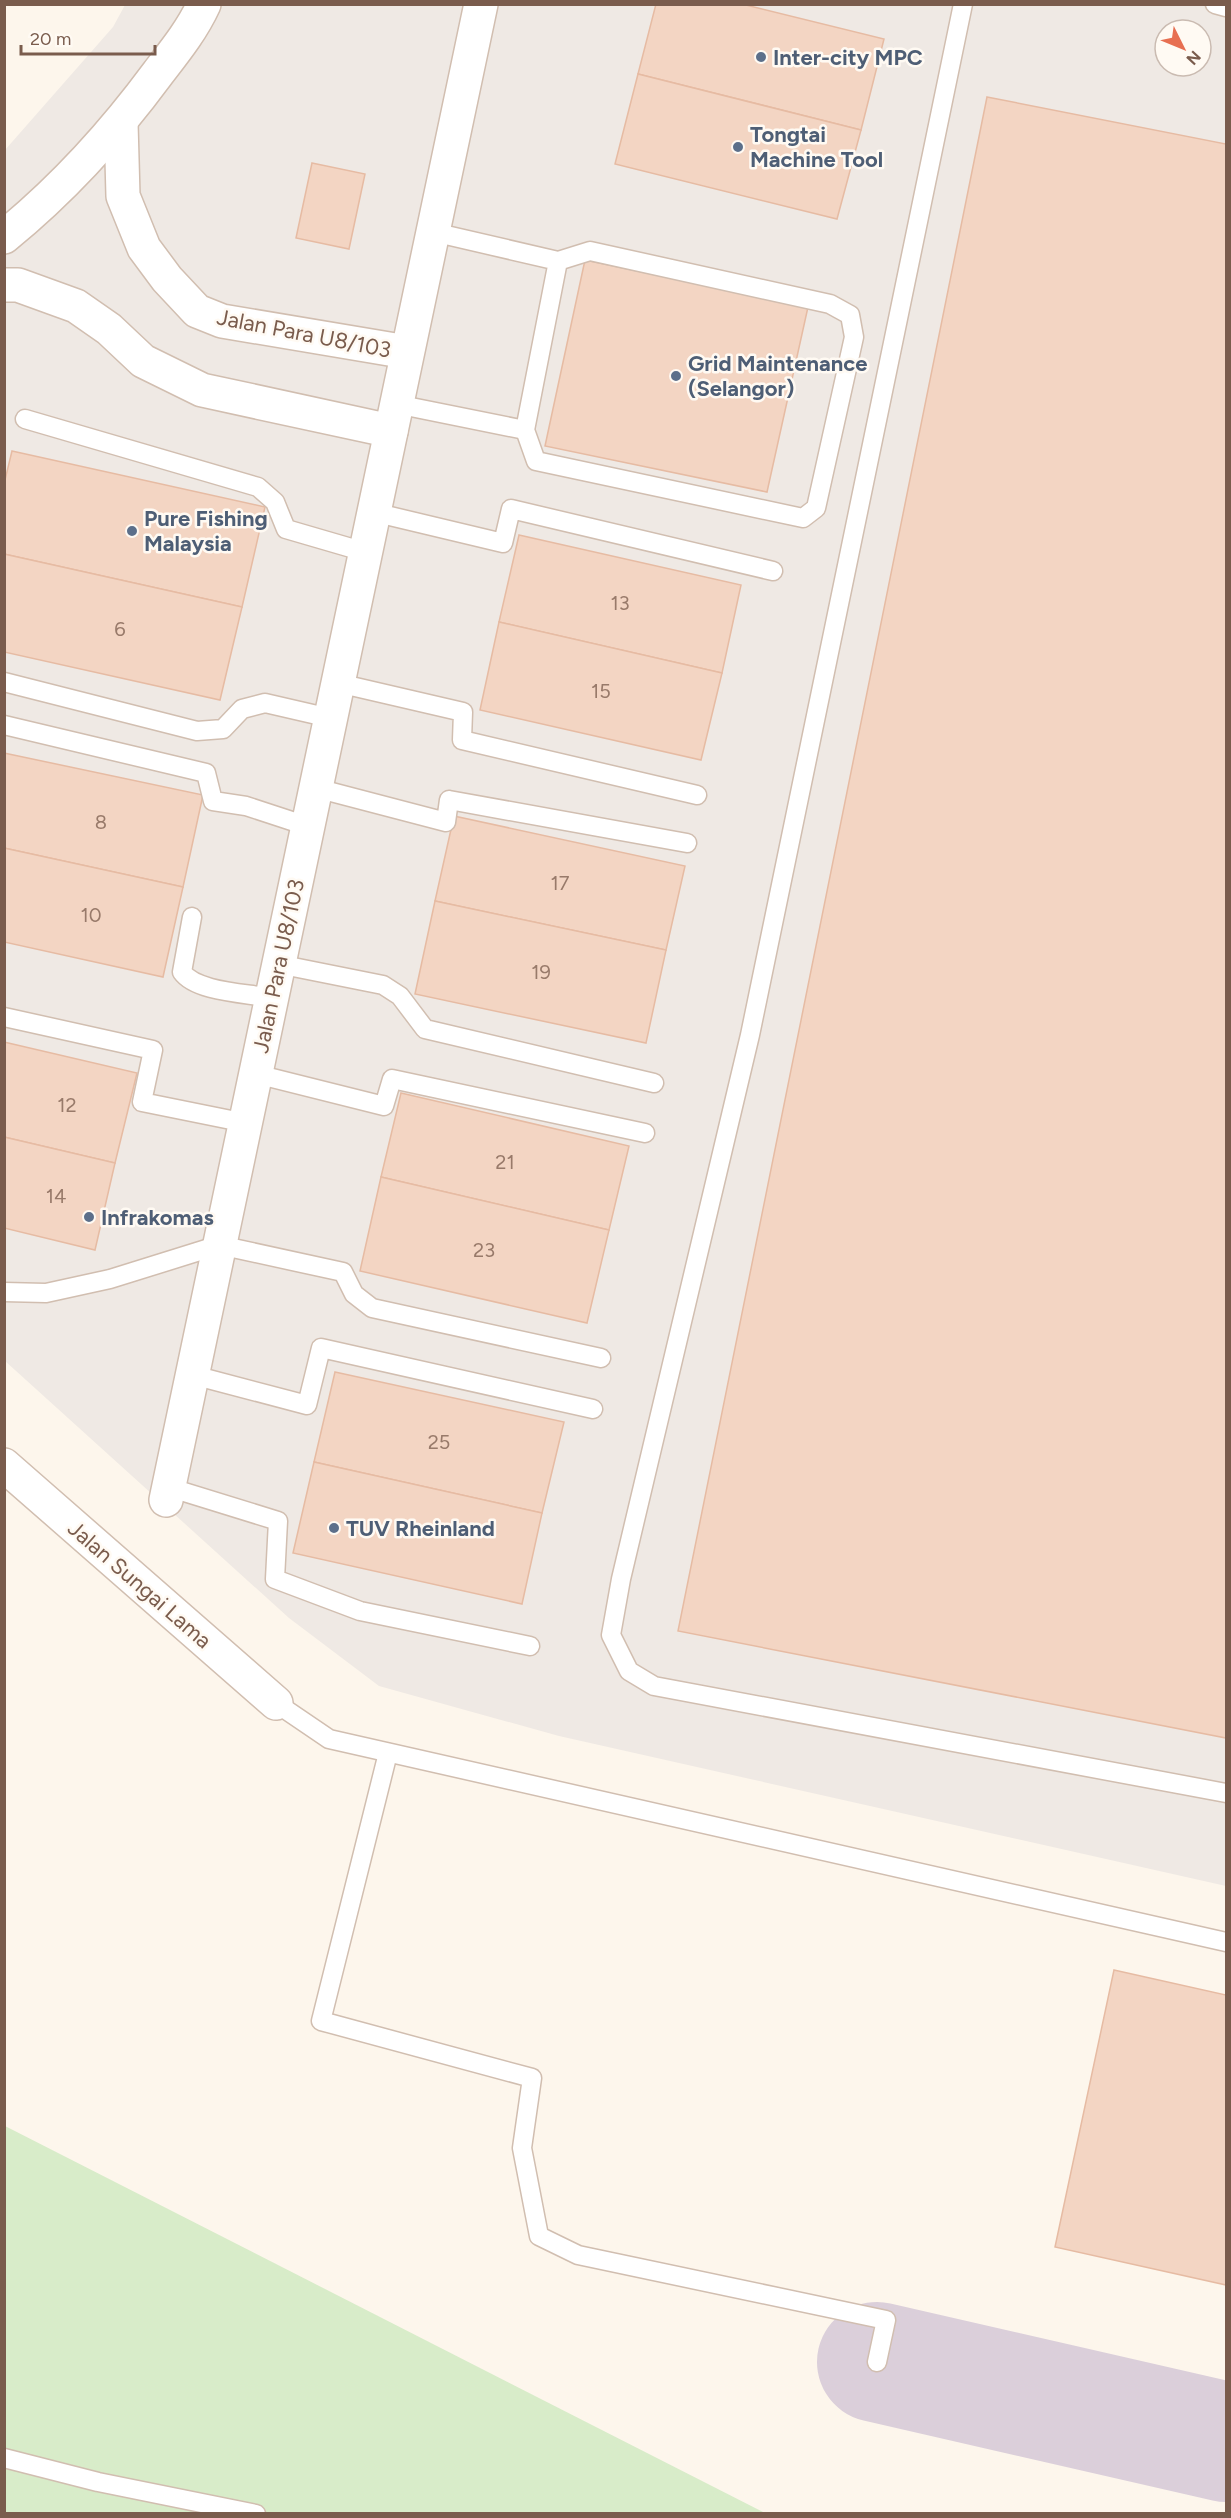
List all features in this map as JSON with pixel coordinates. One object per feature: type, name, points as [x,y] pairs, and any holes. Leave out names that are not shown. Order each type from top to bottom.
[{"type":"street","points":[[4,237],[45,204],[121,123],[195,24],[204,4]]},
{"type":"street","name":"Jalan Para U8/103","points":[[167,1494],[481,4]]},
{"type":"street","name":"Jalan Para U8/103","points":[[121,123],[123,196],[131,217],[144,248],[167,279],[197,310],[222,321],[407,352]]},
{"type":"street","points":[[4,285],[18,285],[76,306],[109,329],[143,362],[202,390],[394,418]]},
{"type":"street","name":"Jalan Sungai Lama","points":[[4,1465],[276,1703]]},
{"type":"lane","points":[[963,4],[750,1035],[621,1579],[611,1635],[630,1671],[654,1686],[1227,1793]]},
{"type":"lane","points":[[1215,4],[1227,7]]},
{"type":"lane","points":[[433,232],[558,261],[590,251],[830,304],[850,315],[854,337],[816,508],[803,519],[536,461],[525,430],[558,261]]},
{"type":"lane","points":[[394,418],[525,430]]},
{"type":"lane","points":[[25,419],[258,488],[275,502],[286,530],[365,552]]},
{"type":"lane","points":[[374,512],[503,543],[510,510],[773,571]]},
{"type":"lane","points":[[4,682],[197,731],[223,729],[242,709],[265,703],[330,718]]},
{"type":"lane","points":[[338,683],[464,712],[462,740],[697,795]]},
{"type":"lane","points":[[4,725],[206,773],[213,801],[246,806],[308,826]]},
{"type":"lane","points":[[316,788],[446,822],[449,800],[687,843]]},
{"type":"lane","points":[[192,917],[182,972],[188,980],[200,985],[271,998]]},
{"type":"lane","points":[[278,964],[383,985],[400,996],[425,1029],[654,1083]]},
{"type":"lane","points":[[4,1017],[153,1050],[142,1102],[246,1123]]},
{"type":"lane","points":[[256,1074],[384,1106],[392,1079],[645,1133]]},
{"type":"lane","points":[[4,1292],[46,1293],[110,1279],[219,1245],[343,1272],[354,1294],[372,1308],[601,1358]]},
{"type":"lane","points":[[193,1375],[307,1405],[321,1348],[593,1409]]},
{"type":"lane","points":[[167,1494],[278,1521],[275,1579],[360,1611],[530,1646]]},
{"type":"lane","points":[[276,1703],[329,1739],[1227,1942]]},
{"type":"lane","points":[[388,1753],[321,2021],[532,2078],[522,2148],[540,2236],[578,2255],[886,2320],[877,2362]]},
{"type":"lane","points":[[4,2458],[98,2482],[256,2514]]},
{"type":"shaded area","points":[[125,5],[1226,5],[1226,1886],[559,1736],[379,1686],[289,1618],[5,1361],[5,150],[113,27]]},
{"type":"green space","points":[[5,2126],[765,2513],[5,2513]]},
{"type":"building","name":"Inter-city MPC","points":[[656,4],[742,4],[884,39],[861,130],[638,74]]},
{"type":"building","name":"Tongtai Machine Tool","points":[[638,74],[861,130],[837,219],[615,164]]},
{"type":"building","points":[[987,97],[1226,144],[1226,1738],[678,1631]]},
{"type":"building","points":[[312,163],[365,174],[349,249],[296,238]]},
{"type":"building","name":"Grid Maintenance (Selangor)","points":[[585,260],[808,307],[767,492],[545,446]]},
{"type":"building","name":"Pure Fishing Malaysia","points":[[12,451],[265,507],[242,607],[4,554],[4,484]]},
{"type":"building","points":[[519,535],[741,585],[722,673],[499,622]]},
{"type":"building","points":[[4,554],[242,607],[220,700],[4,652]]},
{"type":"building","points":[[499,622],[722,673],[701,760],[480,710]]},
{"type":"building","points":[[4,753],[203,795],[183,887],[4,848]]},
{"type":"building","points":[[454,816],[685,866],[666,950],[435,901]]},
{"type":"building","points":[[4,848],[183,887],[163,977],[4,942]]},
{"type":"building","points":[[435,901],[666,950],[646,1043],[415,994]]},
{"type":"building","points":[[4,1042],[137,1073],[115,1163],[4,1137]]},
{"type":"building","points":[[401,1093],[629,1146],[609,1230],[381,1177]]},
{"type":"building","points":[[4,1137],[115,1163],[95,1250],[4,1228]]},
{"type":"building","points":[[381,1177],[609,1230],[587,1323],[360,1271]]},
{"type":"building","points":[[335,1372],[564,1422],[542,1513],[314,1462]]},
{"type":"building","points":[[314,1462],[542,1513],[522,1604],[293,1553]]},
{"type":"building","points":[[1114,1970],[1226,1995],[1226,2285],[1055,2247]]},
{"type":"taxiway","points":[[877,2362],[1226,2442]]},
{"type":"place","name":"Inter-city MPC","points":[[761,57]]},
{"type":"place","name":"Tongtai Machine Tool","points":[[738,147]]},
{"type":"place","name":"Grid Maintenance (Selangor)","points":[[676,376]]},
{"type":"place","name":"Pure Fishing Malaysia","points":[[132,531]]},
{"type":"place","name":"Infrakomas","points":[[89,1217]]},
{"type":"place","name":"TUV Rheinland","points":[[334,1528]]}]
